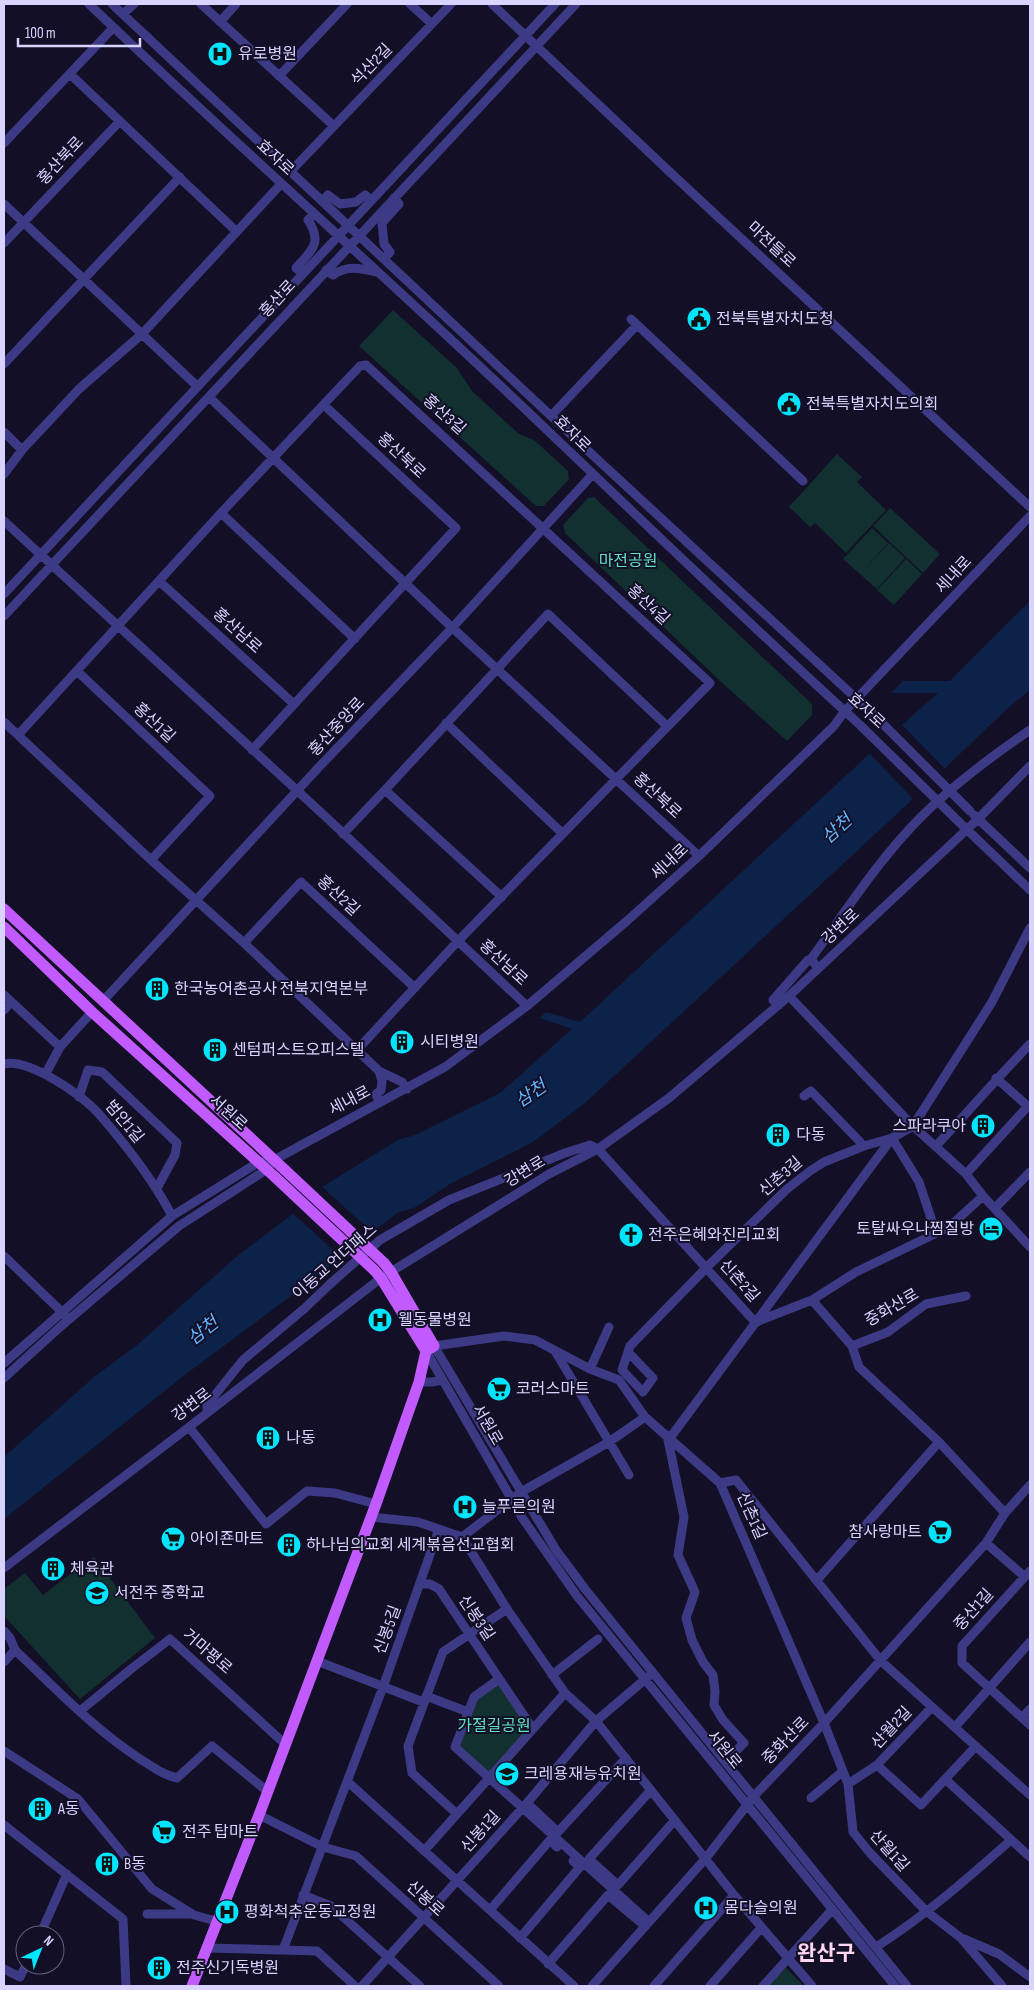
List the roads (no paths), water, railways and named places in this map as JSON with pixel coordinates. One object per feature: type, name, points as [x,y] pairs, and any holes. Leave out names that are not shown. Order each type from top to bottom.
[{"type":"main road","name":"서원로","points":[[4,909],[274,1160],[271,1170]]},
{"type":"main road","name":"서원로","points":[[4,927],[92,1012],[382,1271],[430,1349]]},
{"type":"main road","points":[[192,1986],[219,1922],[376,1504],[430,1349]]},
{"type":"street","name":"효자로","points":[[88,4],[525,408],[592,475],[861,726],[1030,890]]},
{"type":"street","name":"효자로","points":[[112,4],[873,714],[1030,868]]},
{"type":"street","points":[[123,14],[134,4]]},
{"type":"street","points":[[201,4],[334,126]]},
{"type":"street","points":[[220,22],[236,4]]},
{"type":"street","points":[[279,76],[347,4]]},
{"type":"street","points":[[410,4],[432,24]]},
{"type":"street","name":"석산2길","points":[[290,172],[450,4]]},
{"type":"street","name":"마전들로","points":[[492,4],[1030,507]]},
{"type":"street","name":"홍산로","points":[[4,594],[555,4]]},
{"type":"street","name":"홍산로","points":[[4,616],[576,4]]},
{"type":"street","points":[[4,143],[113,28]]},
{"type":"street","points":[[70,74],[236,231]]},
{"type":"street","name":"홍산북로","points":[[4,244],[120,121]]},
{"type":"street","points":[[4,364],[180,177]]},
{"type":"street","points":[[4,474],[22,450],[79,388],[142,334],[281,184]]},
{"type":"street","points":[[322,201],[328,195],[340,204],[356,202],[365,195],[371,200]]},
{"type":"street","points":[[384,259],[390,252],[384,244],[382,223],[399,204],[394,198]]},
{"type":"street","points":[[4,204],[198,386]]},
{"type":"street","points":[[303,273],[296,268],[316,243],[316,232],[308,220],[314,214]]},
{"type":"street","points":[[326,270],[333,275],[340,269],[351,268],[377,272]]},
{"type":"street","points":[[552,416],[634,322],[803,481]]},
{"type":"street","name":"홍산3길","points":[[324,405],[360,366],[366,365],[544,528]]},
{"type":"street","name":"홍산북로","points":[[209,397],[452,628],[699,856]]},
{"type":"street","points":[[18,736],[221,513],[324,405]]},
{"type":"street","name":"홍산북로","points":[[294,704],[456,528],[324,405]]},
{"type":"street","points":[[4,432],[22,450]]},
{"type":"street","name":"홍산중앙로","points":[[103,1001],[452,628],[592,475]]},
{"type":"street","points":[[221,513],[355,639]]},
{"type":"street","name":"세내로","points":[[274,1160],[445,1067],[527,1006],[628,920],[699,856],[834,726],[844,712],[1030,516]]},
{"type":"street","name":"홍산남로","points":[[4,521],[527,1006]]},
{"type":"street","name":"홍산4길","points":[[544,528],[710,683]]},
{"type":"street","name":"홍산남로","points":[[159,581],[294,704]]},
{"type":"street","points":[[342,834],[548,614],[668,726]]},
{"type":"street","name":"홍산1길","points":[[78,672],[210,796],[151,860]]},
{"type":"street","name":"홍산북로","points":[[527,871],[710,683]]},
{"type":"street","points":[[252,750],[294,704]]},
{"type":"street","points":[[4,722],[151,860],[244,943],[379,1071],[402,1082],[407,1089]]},
{"type":"street","points":[[446,723],[563,834]]},
{"type":"street","points":[[779,1005],[773,1000],[808,960],[811,959],[868,881],[920,818],[966,777],[1030,730]]},
{"type":"street","name":"강변로","points":[[4,1568],[207,1413],[382,1271],[549,1174],[598,1149],[669,1098],[779,1005],[978,819],[1030,766]]},
{"type":"street","points":[[385,790],[502,897]]},
{"type":"street","name":"홍산남로","points":[[458,941],[527,871]]},
{"type":"street","name":"홍산2길","points":[[244,943],[301,882],[414,988]]},
{"type":"street","name":"신촌3길","points":[[628,1352],[630,1346],[706,1267],[787,1189],[824,1162],[864,1146],[892,1138],[914,1126],[992,1002],[1030,928]]},
{"type":"street","points":[[357,1050],[458,941]]},
{"type":"street","points":[[811,959],[818,968]]},
{"type":"street","points":[[4,994],[60,1047]]},
{"type":"street","points":[[788,996],[914,1126],[966,1174],[983,1196],[1029,1242]]},
{"type":"street","points":[[4,1010],[11,1002]]},
{"type":"street","points":[[46,1073],[60,1047],[92,1012]]},
{"type":"street","points":[[936,1146],[996,1078],[1030,1044]]},
{"type":"street","name":"범안1길","points":[[4,1064],[13,1062],[46,1073],[98,1112],[158,1188],[172,1216]]},
{"type":"street","points":[[79,1097],[88,1070],[102,1072],[177,1143],[175,1155],[158,1188]]},
{"type":"street","points":[[379,1071],[382,1081],[381,1090],[376,1094],[379,1102]]},
{"type":"street","points":[[966,1174],[994,1142],[1029,1107],[996,1078]]},
{"type":"street","points":[[804,1096],[811,1091],[864,1146]]},
{"type":"street","points":[[892,1138],[919,1182],[936,1233]]},
{"type":"street","name":"신촌3길","points":[[668,1436],[756,1322],[892,1138]]},
{"type":"street","name":"이동교 언더패스","points":[[207,1413],[208,1405],[243,1360],[305,1308],[380,1240],[449,1200],[480,1186],[564,1153],[590,1145],[598,1149]]},
{"type":"street","name":"신촌2길","points":[[598,1149],[756,1322],[812,1300]]},
{"type":"street","points":[[4,1363],[172,1216],[271,1170]]},
{"type":"street","points":[[4,1378],[69,1319],[179,1226],[271,1170]]},
{"type":"street","points":[[995,1208],[1030,1173]]},
{"type":"street","points":[[852,1346],[812,1300],[856,1272],[949,1227],[983,1196]]},
{"type":"street","points":[[4,1256],[69,1319]]},
{"type":"street","name":"중화산로","points":[[966,1296],[926,1304],[888,1332],[852,1346],[860,1367],[939,1442],[1005,1513]]},
{"type":"street","points":[[590,1369],[609,1327]]},
{"type":"street","name":"신촌1길","points":[[430,1349],[504,1336],[535,1340],[590,1369],[619,1380],[645,1417],[720,1483],[759,1568],[824,1723]]},
{"type":"street","name":"서원로","points":[[430,1349],[442,1380],[511,1499],[546,1554],[577,1596],[895,1986]]},
{"type":"street","name":"서원로","points":[[430,1349],[556,1550],[653,1673],[876,1946],[906,1986]]},
{"type":"street","points":[[554,1350],[629,1475]]},
{"type":"street","points":[[638,1405],[643,1392],[653,1378],[628,1352],[622,1370],[643,1392]]},
{"type":"street","points":[[419,1382],[442,1380]]},
{"type":"street","points":[[371,1517],[418,1522],[462,1538],[521,1492],[609,1442],[645,1417]]},
{"type":"street","points":[[189,1427],[266,1524],[307,1491],[335,1493],[376,1504]]},
{"type":"street","name":"서원로","points":[[668,1436],[684,1517],[678,1555],[695,1592],[686,1618],[692,1640],[713,1675],[714,1705],[744,1743],[734,1754]]},
{"type":"street","points":[[816,1580],[939,1442]]},
{"type":"street","points":[[720,1483],[736,1480],[881,1660]]},
{"type":"street","name":"중화산로","points":[[592,1986],[706,1858],[754,1796],[824,1723],[986,1543],[1005,1513],[1030,1485]]},
{"type":"street","points":[[420,1584],[439,1529]]},
{"type":"street","name":"신봉3길","points":[[462,1538],[507,1609],[565,1693],[596,1721],[734,1895],[812,1986]]},
{"type":"street","points":[[986,1543],[1027,1574]]},
{"type":"street","name":"중산1길","points":[[1027,1574],[962,1646],[962,1663],[1030,1725]]},
{"type":"street","name":"신봉3길","points":[[420,1584],[430,1584],[439,1589],[533,1729]]},
{"type":"street","name":"신봉5길","points":[[348,1782],[420,1584]]},
{"type":"street","points":[[457,1814],[412,1772],[408,1746],[443,1652],[507,1609]]},
{"type":"street","points":[[4,1631],[10,1638],[15,1650],[80,1711],[118,1744],[164,1775],[177,1778],[212,1746],[268,1791]]},
{"type":"street","points":[[552,1675],[598,1639]]},
{"type":"street","name":"거마평로","points":[[80,1711],[170,1640],[285,1744]]},
{"type":"street","points":[[955,1727],[1030,1642]]},
{"type":"street","points":[[4,1662],[15,1650]]},
{"type":"street","name":"산월2길","points":[[881,1660],[1030,1795]]},
{"type":"street","points":[[317,1661],[383,1687],[468,1712]]},
{"type":"street","points":[[626,1758],[558,1832],[527,1803],[596,1721],[653,1673]]},
{"type":"street","points":[[499,1679],[474,1696],[454,1747],[647,1924]]},
{"type":"street","points":[[490,1778],[565,1693]]},
{"type":"street","name":"산월2길","points":[[932,1707],[877,1765],[921,1805],[976,1746]]},
{"type":"street","points":[[1022,1718],[1030,1709]]},
{"type":"street","name":"산월1길","points":[[824,1723],[848,1784],[853,1832],[870,1853],[926,1911],[961,1938],[1002,1986]]},
{"type":"street","points":[[4,1751],[78,1799],[152,1889],[194,1914],[219,1922]]},
{"type":"street","points":[[848,1784],[877,1765]]},
{"type":"street","points":[[811,1798],[842,1772]]},
{"type":"street","name":"신봉1길","points":[[424,1851],[490,1778]]},
{"type":"street","points":[[945,1779],[1030,1857]]},
{"type":"street","points":[[283,1950],[348,1782],[574,1986]]},
{"type":"street","points":[[651,1790],[589,1859],[618,1885],[675,1820]]},
{"type":"street","name":"신봉1길","points":[[362,1986],[527,1803]]},
{"type":"street","name":"신봉로","points":[[259,1815],[323,1847],[356,1856],[499,1986]]},
{"type":"street","points":[[4,1825],[123,1918],[126,1986]]},
{"type":"street","points":[[490,1910],[550,1840],[580,1867],[520,1938]]},
{"type":"street","points":[[876,1946],[902,1930],[953,1891],[1011,1840]]},
{"type":"street","points":[[44,1925],[67,1874]]},
{"type":"street","points":[[303,1895],[331,1906],[420,1986]]},
{"type":"street","points":[[548,1964],[608,1895],[647,1924]]},
{"type":"street","points":[[654,1986],[734,1895]]},
{"type":"street","points":[[763,1986],[830,1912]]},
{"type":"street","points":[[147,1914],[194,1914]]},
{"type":"street","points":[[710,1986],[761,1928]]},
{"type":"street","name":"산월1길","points":[[961,1938],[999,1954],[1030,1977]]},
{"type":"street","points":[[208,1948],[317,1950],[356,1986]]},
{"type":"water","name":"삼천","points":[[1030,601],[1030,690],[1008,708],[898,813],[585,1103],[533,1142],[450,1184],[414,1208],[397,1213],[303,1287],[186,1374],[4,1519],[4,1457],[94,1377],[137,1345],[236,1257],[294,1213],[322,1187],[398,1140],[415,1135],[500,1093],[572,1029],[540,1018],[546,1012],[580,1022],[866,757],[938,693],[891,693],[903,681],[950,681]]},
{"type":"place","name":"유로병원","points":[[220,54]]},
{"type":"place","name":"전북특별자치도청","points":[[699,319]]},
{"type":"place","name":"전북특별자치도의회","points":[[789,404]]},
{"type":"place","name":"한국농어촌공사 전북지역본부","points":[[157,989]]},
{"type":"place","name":"시티병원","points":[[402,1042]]},
{"type":"place","name":"센텀퍼스트오피스텔","points":[[215,1050]]},
{"type":"place","name":"스파라쿠아","points":[[983,1126]]},
{"type":"place","name":"다동","points":[[778,1135]]},
{"type":"place","name":"토탈싸우나찜질방","points":[[991,1229]]},
{"type":"place","name":"전주은혜와진리교회","points":[[631,1235]]},
{"type":"place","name":"웰동물병원","points":[[380,1320]]},
{"type":"place","name":"코러스마트","points":[[499,1389]]},
{"type":"place","name":"나동","points":[[268,1438]]},
{"type":"place","name":"늘푸른의원","points":[[465,1507]]},
{"type":"place","name":"참사랑마트","points":[[940,1532]]},
{"type":"place","name":"아이죤마트","points":[[173,1539]]},
{"type":"place","name":"하나님의교회 세계볶음선교협회","points":[[289,1545]]},
{"type":"place","name":"체육관","points":[[53,1569]]},
{"type":"place","name":"서전주 중학교","points":[[97,1593]]},
{"type":"place","name":"크레용재능유치원","points":[[507,1774]]},
{"type":"place","name":"A동","points":[[40,1809]]},
{"type":"place","name":"전주 탑마트","points":[[164,1832]]},
{"type":"place","name":"B동","points":[[107,1864]]},
{"type":"place","name":"몸다슬의원","points":[[706,1908]]},
{"type":"place","name":"평화척추운동교정원","points":[[227,1912]]},
{"type":"place","name":"전주신기독병원","points":[[159,1968]]},
{"type":"district","name":"완산구","points":[[826,1953]]},
{"type":"park label","name":"마전공원","points":[[628,561]]},
{"type":"park label","name":"가절길공원","points":[[494,1726]]}]
